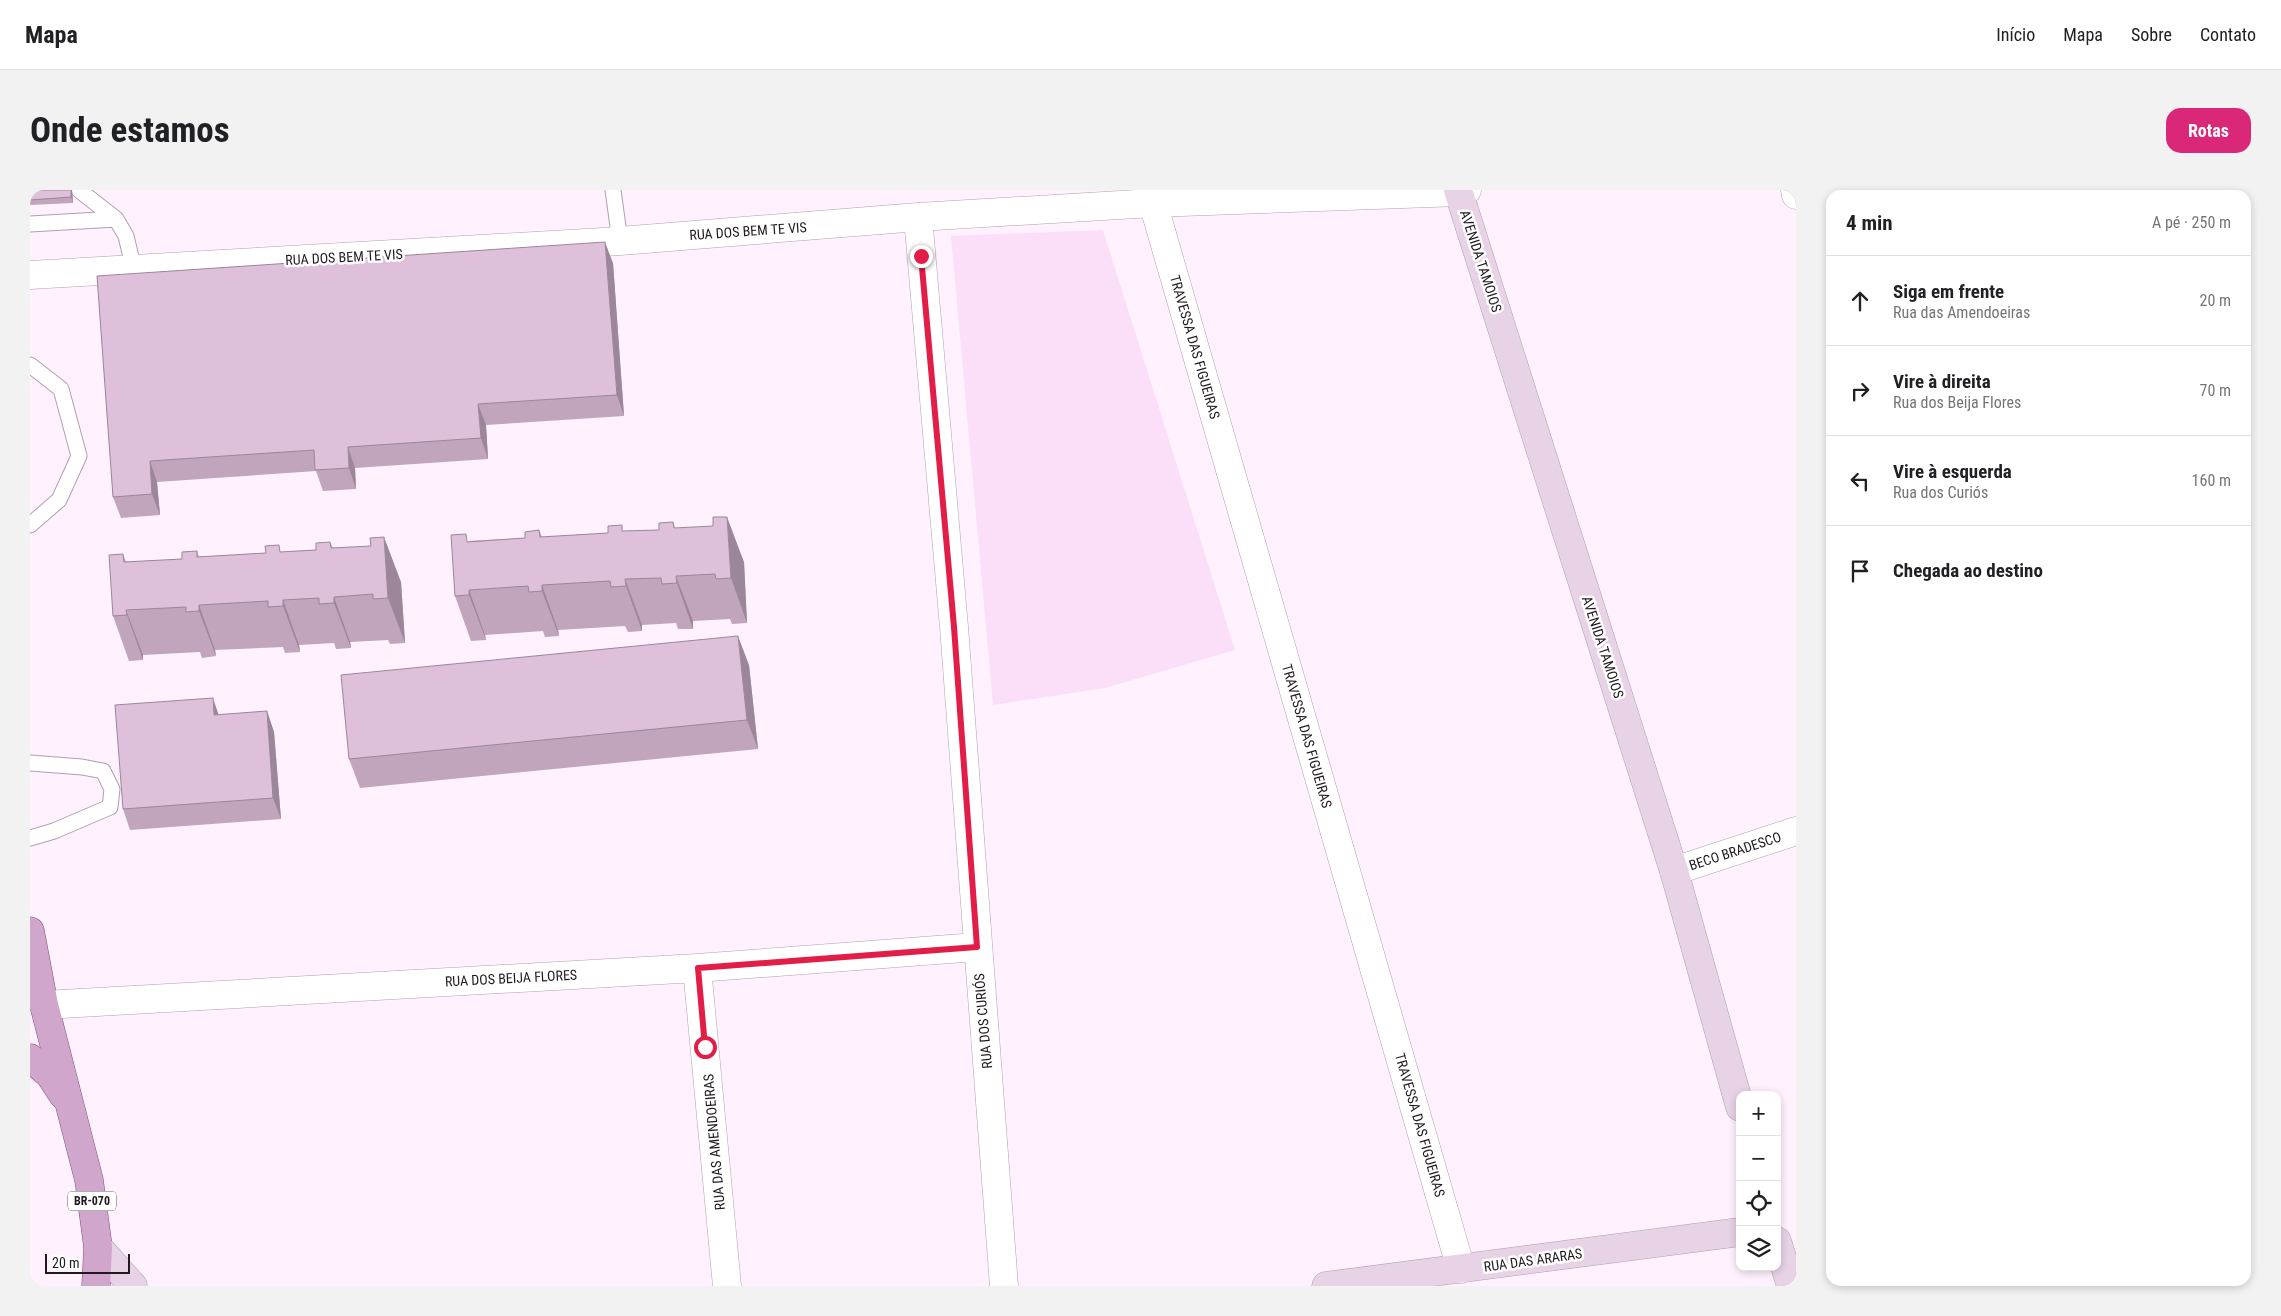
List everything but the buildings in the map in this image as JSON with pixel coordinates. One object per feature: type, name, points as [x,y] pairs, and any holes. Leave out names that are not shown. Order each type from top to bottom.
[{"type":"main road","name":"BR-070","points":[[30,931],[44,1005],[89,1180],[98,1247],[96,1286]]},
{"type":"main road","name":"BR-070","points":[[30,1058],[50,1076],[64,1097],[73,1117]]},
{"type":"street","points":[[1794,190],[1796,195]]},
{"type":"street","name":"RUA DOS BEM TE VIS","points":[[30,275],[620,241],[918,217],[1153,203],[1196,196],[1461,191]]},
{"type":"street","name":"AVENIDA TAMOIOS","points":[[1461,191],[1674,871],[1736,1093]]},
{"type":"street","name":"TRAVESSA DAS FIGUEIRAS","points":[[1153,203],[1461,1269]]},
{"type":"street","name":"RUA DOS CURIÓS","points":[[918,217],[954,627],[1004,1286]]},
{"type":"street","name":"BECO BRADESCO","points":[[1674,871],[1796,831]]},
{"type":"street","name":"RUA DOS BEIJA FLORES","points":[[44,1005],[698,968],[977,947]]},
{"type":"street","name":"RUA DAS AMENDOEIRAS","points":[[698,968],[727,1286]]},
{"type":"street","name":"RUA DAS ARARAS","points":[[1326,1286],[1736,1233]]},
{"type":"street","points":[[98,1247],[133,1286]]},
{"type":"street","points":[[1781,1253],[1792,1286]]},
{"type":"lane","points":[[79,190],[116,219],[126,236],[134,270]]},
{"type":"lane","points":[[612,190],[620,241]]},
{"type":"lane","points":[[30,224],[116,219]]},
{"type":"lane","points":[[30,365],[62,389],[79,456],[60,500],[30,525]]},
{"type":"lane","points":[[30,763],[82,767],[103,771],[112,789],[110,807],[54,831],[30,838]]},
{"type":"shaded area","points":[[1103,230],[1235,650],[1105,688],[993,705],[951,236]]},
{"type":"route","points":[[705,1047],[698,968],[977,947],[954,627],[921,256]]}]
